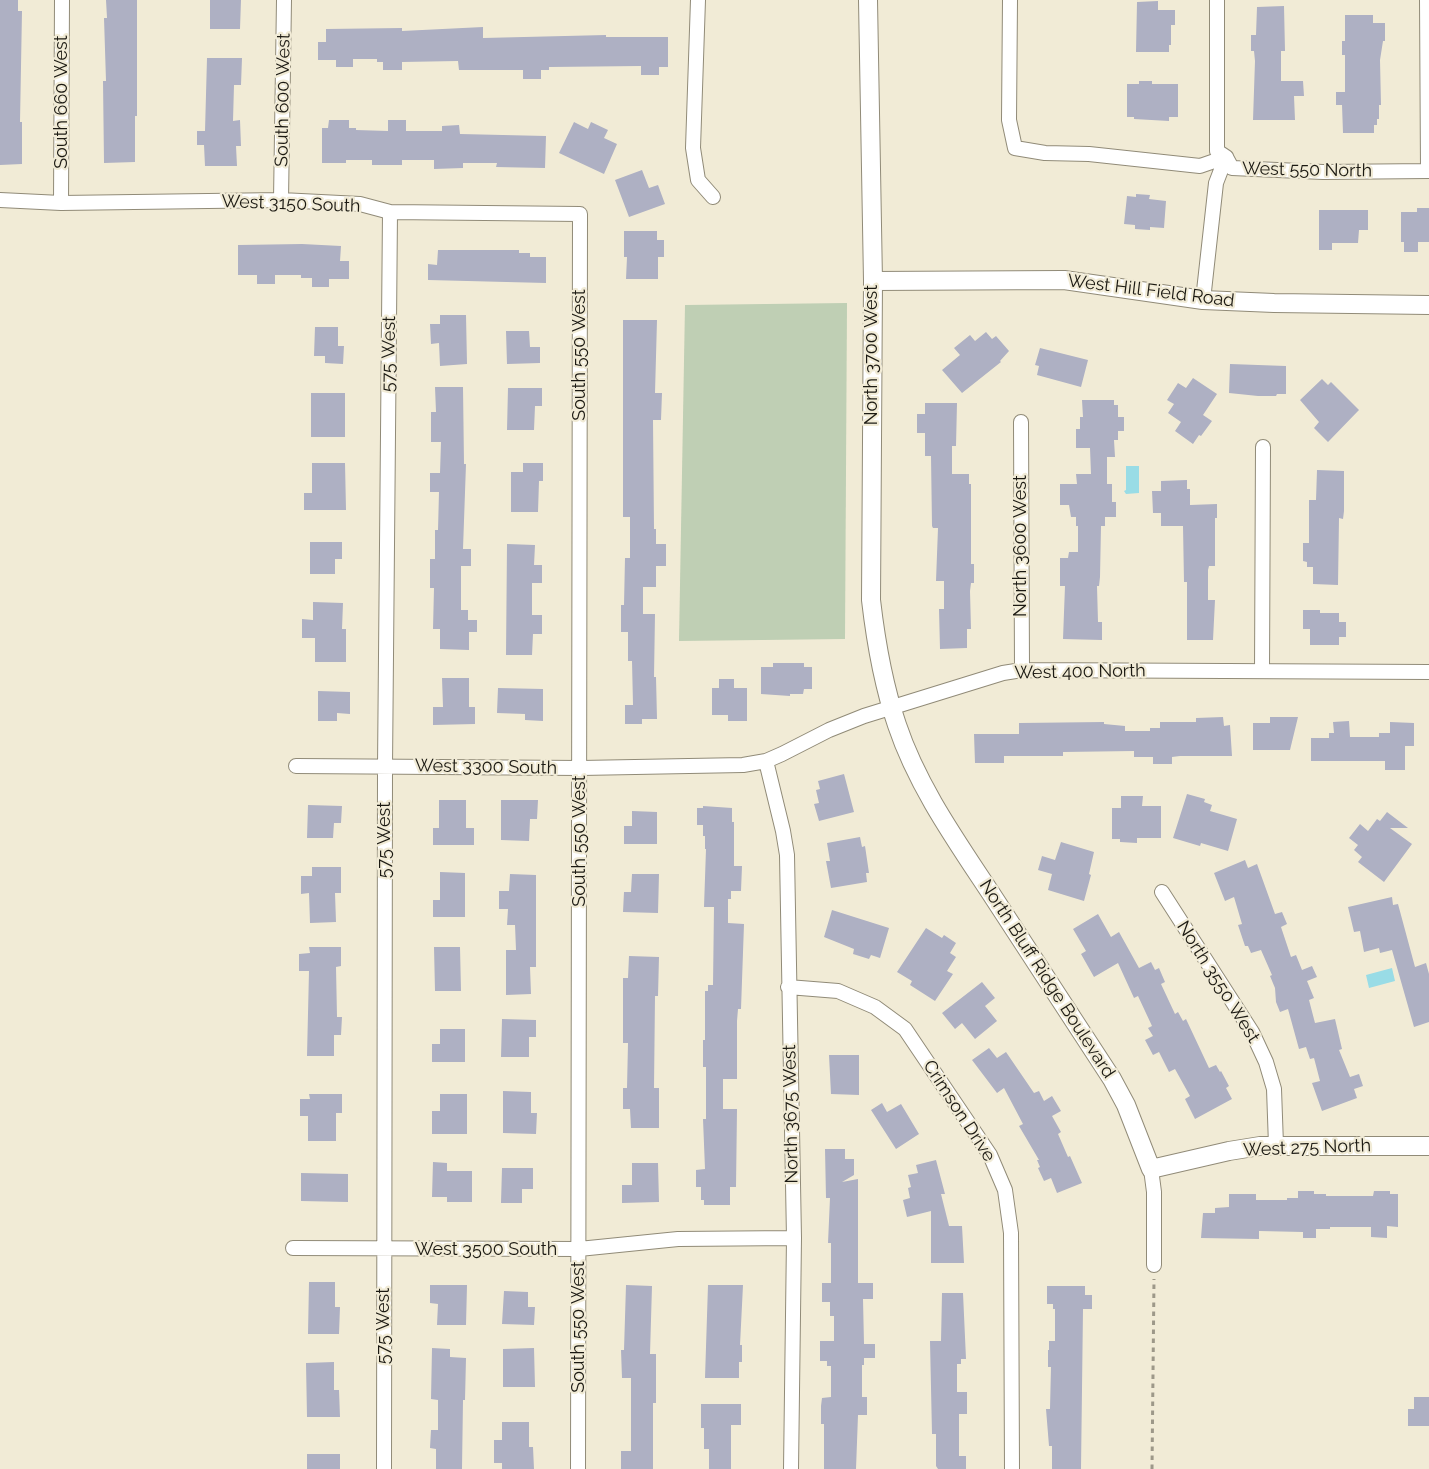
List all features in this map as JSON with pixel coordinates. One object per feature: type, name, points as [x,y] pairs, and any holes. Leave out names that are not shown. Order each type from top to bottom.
[{"type":"street","name":"South 660 West","points":[[61,203],[62,0]]},
{"type":"street","name":"South 600 West","points":[[281,200],[284,0]]},
{"type":"street","points":[[698,0],[693,148],[698,180],[713,197]]},
{"type":"street","name":"North 3700 West","points":[[868,0],[873,280],[871,600],[878,651],[891,708]]},
{"type":"street","name":"West 550 North","points":[[1010,0],[1009,120],[1015,148],[1045,153],[1089,154],[1200,166],[1226,157],[1232,168],[1323,172],[1428,171]]},
{"type":"street","points":[[1203,300],[1215,183],[1226,157],[1217,151],[1217,0]]},
{"type":"street","points":[[1427,0],[1428,171]]},
{"type":"street","name":"West 3150 South","points":[[0,200],[61,203],[281,200],[360,204],[390,212],[580,214]]},
{"type":"street","name":"575 West","points":[[384,1469],[385,766],[390,212]]},
{"type":"street","name":"South 550 West","points":[[578,1469],[581,768],[580,214]]},
{"type":"street","name":"West Hill Field Road","points":[[873,280],[1064,280],[1203,300],[1429,305]]},
{"type":"street","name":"North 3600 West","points":[[1021,422],[1022,670]]},
{"type":"street","points":[[1262,671],[1263,447]]},
{"type":"street","name":"West 400 North","points":[[675,765],[743,765],[766,760],[864,716],[1003,673],[1022,670],[1429,672]]},
{"type":"street","name":"North Bluff Ridge Boulevard","points":[[891,708],[918,774],[944,822],[1112,1079],[1126,1105],[1151,1169],[1154,1192],[1154,1265]]},
{"type":"street","name":"North 3675 West","points":[[766,760],[787,855],[794,1238],[791,1469]]},
{"type":"street","name":"West 3300 South","points":[[296,766],[581,768],[675,765]]},
{"type":"street","name":"North 3550 West","points":[[1162,892],[1252,1032],[1266,1062],[1274,1089],[1276,1145]]},
{"type":"street","name":"Crimson Drive","points":[[788,987],[838,991],[875,1007],[905,1029],[990,1155],[1005,1190],[1011,1233],[1012,1469]]},
{"type":"street","name":"West 275 North","points":[[1151,1169],[1229,1151],[1276,1145],[1429,1146]]},
{"type":"street","name":"West 3500 South","points":[[293,1248],[579,1249],[678,1239],[794,1238]]},
{"type":"path","points":[[1152,1469],[1154,1265]]},
{"type":"green space","points":[[847,303],[845,639],[679,641],[685,305]]},
{"type":"water","points":[[1126,466],[1139,466],[1139,493],[1126,494],[1124,491],[1126,490]]},
{"type":"water","points":[[1392,968],[1395,981],[1369,988],[1366,975]]},
{"type":"building","points":[[0,0],[18,0],[18,11],[22,11],[20,122],[22,122],[22,164],[0,165]]},
{"type":"building","points":[[106,0],[137,0],[135,162],[104,163],[103,81],[106,81],[104,18],[107,18]]},
{"type":"building","points":[[210,0],[241,0],[240,29],[210,29]]},
{"type":"building","points":[[1158,1],[1158,10],[1175,10],[1175,25],[1171,25],[1169,52],[1136,52],[1137,2]]},
{"type":"building","points":[[1284,6],[1285,51],[1281,51],[1281,81],[1303,81],[1304,96],[1294,96],[1295,120],[1253,120],[1255,61],[1254,51],[1251,51],[1251,35],[1256,35],[1257,7]]},
{"type":"building","points":[[1345,15],[1373,15],[1373,23],[1385,23],[1385,41],[1383,41],[1380,60],[1381,105],[1379,105],[1377,125],[1374,125],[1374,133],[1343,133],[1342,105],[1336,105],[1336,92],[1345,92],[1345,55],[1342,55],[1342,41],[1345,41]]},
{"type":"building","points":[[483,27],[483,38],[606,35],[606,37],[668,37],[668,67],[659,67],[659,75],[641,75],[641,66],[549,67],[549,70],[541,70],[541,79],[523,79],[523,70],[459,70],[458,61],[402,62],[402,70],[383,70],[383,62],[377,62],[377,59],[353,59],[353,67],[336,67],[336,60],[318,60],[318,42],[326,42],[326,29],[402,28],[402,31]]},
{"type":"building","points":[[207,58],[242,58],[241,85],[234,85],[233,121],[240,120],[241,146],[236,146],[237,166],[205,166],[204,145],[197,145],[197,131],[205,131]]},
{"type":"building","points":[[1139,81],[1152,81],[1152,84],[1178,84],[1178,117],[1169,117],[1169,121],[1127,117],[1127,84],[1139,84]]},
{"type":"building","points":[[329,120],[349,120],[349,128],[356,128],[356,130],[388,131],[388,120],[406,120],[406,131],[442,131],[442,126],[459,125],[460,134],[546,136],[545,168],[496,167],[497,163],[463,163],[463,168],[434,169],[434,160],[402,160],[402,165],[372,165],[372,160],[322,163],[322,128],[328,128]]},
{"type":"building","points":[[574,122],[588,129],[591,122],[608,130],[604,138],[617,144],[604,174],[559,153]]},
{"type":"building","points":[[642,170],[649,188],[658,185],[665,204],[629,217],[615,180]]},
{"type":"building","points":[[1136,194],[1150,195],[1149,199],[1166,201],[1164,228],[1135,229],[1135,225],[1124,224],[1127,196],[1136,197]]},
{"type":"building","points":[[1417,208],[1429,208],[1429,242],[1418,242],[1418,252],[1404,252],[1404,242],[1401,242],[1401,212],[1417,212]]},
{"type":"building","points":[[1319,210],[1368,210],[1368,230],[1359,230],[1358,243],[1332,243],[1332,250],[1319,250]]},
{"type":"building","points":[[624,231],[657,231],[657,240],[664,240],[664,257],[658,257],[658,279],[626,279],[627,257],[624,257]]},
{"type":"building","points":[[238,245],[341,246],[340,261],[349,261],[349,279],[329,279],[329,287],[312,287],[312,278],[301,278],[301,275],[275,275],[275,284],[257,284],[257,275],[238,275]]},
{"type":"building","points":[[438,250],[519,250],[519,253],[530,253],[530,257],[546,257],[546,283],[428,280],[428,264],[437,265]]},
{"type":"building","points":[[440,315],[466,315],[467,364],[440,366],[439,343],[431,344],[430,324],[440,324]]},
{"type":"building","points":[[623,320],[657,320],[655,393],[662,393],[661,420],[653,420],[654,529],[656,529],[656,544],[666,544],[666,566],[656,566],[656,587],[643,587],[643,614],[655,614],[654,677],[656,677],[657,719],[642,719],[642,724],[625,724],[625,705],[633,705],[632,661],[628,661],[628,632],[621,632],[625,558],[630,558],[630,517],[623,517]]},
{"type":"building","points":[[315,327],[338,327],[338,346],[344,346],[343,364],[325,363],[325,356],[314,356]]},
{"type":"building","points":[[506,331],[529,331],[530,347],[540,347],[540,363],[507,364]]},
{"type":"building","points":[[986,332],[992,339],[996,336],[1009,351],[1001,362],[962,393],[942,370],[960,355],[954,348],[970,335],[975,341]]},
{"type":"building","points":[[1040,348],[1088,360],[1081,387],[1037,375],[1039,366],[1035,365]]},
{"type":"building","points":[[1230,364],[1286,366],[1286,394],[1258,396],[1229,393]]},
{"type":"building","points":[[1193,378],[1217,394],[1203,415],[1212,421],[1193,444],[1175,431],[1181,422],[1168,413],[1174,404],[1167,400],[1178,383],[1186,388]]},
{"type":"building","points":[[1322,379],[1328,385],[1331,382],[1359,410],[1328,442],[1314,428],[1319,422],[1300,400]]},
{"type":"building","points":[[435,387],[463,387],[464,464],[466,464],[463,549],[471,549],[471,566],[461,566],[461,610],[468,610],[468,620],[477,620],[477,632],[469,632],[469,650],[440,649],[440,629],[433,629],[434,588],[430,588],[430,559],[435,559],[439,492],[430,492],[430,473],[440,473],[441,442],[431,442],[431,412],[436,412]]},
{"type":"building","points":[[508,388],[542,388],[542,406],[535,406],[534,430],[507,430]]},
{"type":"building","points":[[311,393],[345,393],[345,437],[311,437]]},
{"type":"building","points":[[1082,400],[1114,400],[1114,405],[1118,405],[1118,417],[1124,417],[1124,431],[1118,431],[1118,440],[1114,440],[1115,457],[1107,457],[1107,484],[1112,484],[1112,502],[1116,502],[1116,517],[1105,517],[1105,526],[1101,526],[1100,577],[1099,586],[1097,586],[1098,622],[1102,622],[1102,640],[1063,639],[1065,586],[1060,586],[1060,558],[1068,558],[1069,552],[1078,552],[1078,526],[1076,526],[1076,517],[1071,517],[1069,505],[1060,505],[1060,484],[1077,484],[1076,474],[1091,474],[1090,448],[1076,448],[1076,429],[1080,429],[1080,417],[1083,417]]},
{"type":"building","points":[[925,403],[957,403],[956,446],[952,446],[952,474],[969,474],[969,484],[971,484],[971,564],[974,564],[974,583],[971,583],[970,591],[971,629],[967,629],[967,648],[940,649],[939,609],[944,609],[944,581],[936,581],[938,528],[932,526],[931,456],[925,456],[925,433],[917,433],[917,414],[925,414]]},
{"type":"building","points":[[312,463],[345,463],[346,510],[304,510],[304,493],[312,493]]},
{"type":"building","points":[[523,463],[543,463],[543,481],[539,481],[538,512],[511,512],[511,472],[523,472]]},
{"type":"building","points":[[1317,470],[1344,471],[1344,511],[1343,519],[1339,518],[1338,585],[1313,584],[1313,567],[1307,567],[1307,562],[1303,561],[1303,543],[1309,543],[1309,500],[1316,500]]},
{"type":"building","points":[[1187,480],[1187,489],[1190,489],[1190,505],[1217,504],[1215,566],[1209,566],[1208,570],[1208,600],[1215,600],[1213,640],[1187,640],[1187,582],[1184,582],[1183,526],[1161,526],[1161,513],[1153,513],[1152,491],[1161,491],[1161,481]]},
{"type":"building","points":[[310,542],[342,542],[342,559],[335,559],[335,574],[310,574]]},
{"type":"building","points":[[507,544],[535,545],[534,565],[542,565],[542,583],[532,583],[532,615],[542,615],[542,634],[533,634],[532,655],[506,655]]},
{"type":"building","points":[[313,602],[343,603],[342,629],[346,629],[346,662],[315,662],[315,638],[302,638],[302,619],[313,620]]},
{"type":"building","points":[[1303,610],[1339,613],[1339,622],[1346,622],[1346,637],[1339,637],[1339,645],[1310,645],[1310,629],[1303,629]]},
{"type":"building","points":[[773,663],[804,663],[804,667],[812,667],[812,689],[804,689],[803,694],[790,694],[790,696],[761,694],[761,667],[773,667]]},
{"type":"building","points":[[442,678],[469,678],[469,707],[475,707],[475,724],[433,725],[433,707],[443,707]]},
{"type":"building","points":[[719,679],[734,679],[734,688],[747,688],[747,721],[728,721],[728,715],[712,715],[712,688],[719,688]]},
{"type":"building","points":[[498,688],[543,689],[543,721],[525,720],[525,714],[497,713]]},
{"type":"building","points":[[318,691],[350,692],[350,714],[337,713],[337,721],[318,721]]},
{"type":"building","points":[[1223,717],[1224,726],[1230,725],[1232,756],[1180,756],[1172,757],[1172,764],[1153,764],[1153,757],[1134,757],[1134,751],[1063,752],[1063,756],[1004,756],[1004,763],[975,763],[974,734],[1019,734],[1019,723],[1104,722],[1104,724],[1125,726],[1125,731],[1150,731],[1150,728],[1160,728],[1160,722],[1196,722],[1196,718]]},
{"type":"building","points":[[1270,717],[1298,717],[1290,750],[1253,750],[1253,723],[1270,723]]},
{"type":"building","points":[[1349,721],[1350,737],[1379,737],[1379,733],[1390,733],[1390,722],[1414,723],[1414,746],[1405,746],[1405,770],[1385,770],[1385,761],[1311,761],[1311,738],[1329,738],[1329,733],[1334,733],[1333,722]]},
{"type":"building","points":[[844,774],[854,812],[819,821],[814,804],[819,803],[816,790],[820,789],[818,781]]},
{"type":"building","points":[[1187,794],[1205,799],[1204,802],[1212,805],[1210,811],[1237,819],[1228,851],[1173,838]]},
{"type":"building","points":[[1121,796],[1143,796],[1142,806],[1161,806],[1161,838],[1137,838],[1137,843],[1112,839],[1112,808],[1121,808]]},
{"type":"building","points":[[439,800],[466,800],[466,828],[474,828],[474,845],[433,845],[433,828],[439,828]]},
{"type":"building","points":[[501,800],[538,800],[537,819],[530,819],[529,841],[501,840]]},
{"type":"building","points":[[308,805],[342,806],[341,823],[334,823],[333,838],[307,838]]},
{"type":"building","points":[[703,806],[732,808],[734,866],[742,866],[741,891],[731,891],[731,899],[728,899],[728,923],[744,924],[741,1009],[738,1009],[737,1021],[737,1079],[723,1079],[723,1109],[737,1109],[736,1187],[730,1187],[730,1205],[704,1205],[704,1200],[701,1200],[701,1187],[696,1187],[696,1170],[705,1169],[703,1119],[706,1119],[706,1067],[703,1067],[703,1040],[705,1040],[705,991],[708,991],[708,985],[713,985],[714,907],[704,907],[705,836],[703,836],[703,825],[697,825],[697,808],[703,808]]},
{"type":"building","points":[[632,811],[657,812],[657,844],[624,844],[624,826],[632,826]]},
{"type":"building","points":[[1387,812],[1408,828],[1390,828],[1412,844],[1384,882],[1358,862],[1362,857],[1354,850],[1358,845],[1349,838],[1360,824],[1368,831],[1377,819],[1380,821]]},
{"type":"building","points":[[860,837],[862,847],[865,846],[869,873],[866,873],[867,882],[831,888],[826,861],[830,861],[827,843]]},
{"type":"building","points":[[1061,842],[1094,852],[1084,901],[1048,890],[1052,874],[1038,870],[1042,856],[1055,860]]},
{"type":"building","points":[[1245,860],[1248,868],[1257,864],[1275,914],[1282,912],[1287,924],[1281,927],[1291,957],[1296,955],[1302,970],[1312,966],[1317,977],[1307,981],[1314,998],[1309,1000],[1315,1023],[1335,1019],[1342,1049],[1339,1050],[1350,1077],[1359,1074],[1363,1086],[1354,1089],[1357,1098],[1322,1111],[1312,1083],[1320,1081],[1314,1058],[1310,1059],[1306,1047],[1299,1049],[1288,1009],[1280,1012],[1276,1002],[1275,988],[1270,976],[1272,975],[1261,950],[1251,953],[1248,946],[1245,946],[1238,925],[1242,924],[1234,897],[1225,901],[1214,873]]},
{"type":"building","points":[[312,867],[341,867],[341,893],[335,893],[336,922],[310,923],[309,893],[301,894],[301,876],[312,876]]},
{"type":"building","points":[[440,872],[465,873],[465,917],[433,917],[433,900],[440,900]]},
{"type":"building","points":[[510,874],[536,875],[536,967],[530,967],[531,994],[506,995],[506,950],[516,950],[515,925],[507,925],[508,909],[499,909],[499,891],[509,891]]},
{"type":"building","points":[[632,874],[659,874],[658,913],[623,912],[624,892],[631,892]]},
{"type":"building","points":[[1392,897],[1393,905],[1398,904],[1415,967],[1426,963],[1429,974],[1429,1022],[1414,1027],[1392,950],[1380,953],[1379,948],[1364,952],[1360,931],[1354,932],[1348,907]]},
{"type":"building","points":[[832,910],[889,928],[880,958],[871,955],[869,959],[853,954],[854,949],[824,937]]},
{"type":"building","points":[[1098,914],[1111,937],[1119,932],[1139,968],[1151,962],[1155,970],[1159,968],[1165,982],[1161,984],[1175,1014],[1178,1012],[1183,1021],[1186,1019],[1209,1068],[1216,1065],[1221,1071],[1229,1086],[1226,1088],[1232,1099],[1195,1119],[1185,1099],[1190,1096],[1175,1069],[1169,1072],[1159,1052],[1153,1055],[1145,1040],[1153,1036],[1148,1028],[1152,1026],[1138,996],[1134,998],[1118,963],[1094,977],[1081,954],[1086,951],[1073,929]]},
{"type":"building","points":[[926,928],[956,943],[950,953],[956,957],[947,971],[953,974],[935,1001],[910,985],[912,981],[897,972]]},
{"type":"building","points":[[309,947],[341,947],[341,966],[336,967],[337,1017],[342,1017],[341,1035],[334,1035],[334,1056],[307,1056],[309,971],[299,971],[299,954],[310,953]]},
{"type":"building","points":[[434,947],[460,947],[461,991],[435,991]]},
{"type":"building","points":[[629,956],[659,957],[658,996],[655,996],[654,1088],[659,1088],[659,1128],[631,1128],[630,1109],[623,1109],[623,1088],[627,1088],[628,1043],[623,1043],[623,978],[628,978]]},
{"type":"building","points":[[982,982],[995,998],[985,1006],[997,1021],[975,1039],[962,1023],[955,1029],[942,1013]]},
{"type":"building","points":[[502,1019],[536,1020],[536,1037],[529,1037],[529,1057],[501,1057]]},
{"type":"building","points":[[440,1029],[465,1029],[465,1062],[432,1062],[432,1044],[440,1044]]},
{"type":"building","points":[[989,1048],[997,1058],[1006,1052],[1034,1093],[1039,1091],[1044,1101],[1052,1096],[1061,1111],[1052,1116],[1061,1132],[1058,1134],[1082,1183],[1057,1193],[1051,1178],[1044,1181],[1038,1168],[1040,1167],[1037,1160],[1039,1160],[1019,1126],[1023,1124],[1004,1088],[997,1093],[972,1060]]},
{"type":"building","points":[[829,1055],[859,1055],[859,1095],[831,1094]]},
{"type":"building","points":[[503,1091],[531,1092],[531,1113],[537,1113],[536,1134],[503,1133]]},
{"type":"building","points":[[309,1094],[342,1094],[342,1113],[336,1113],[336,1141],[308,1141],[308,1116],[300,1116],[300,1099],[310,1099]]},
{"type":"building","points":[[440,1094],[467,1094],[467,1134],[432,1134],[432,1111],[440,1111]]},
{"type":"building","points":[[882,1103],[887,1112],[901,1104],[919,1134],[896,1149],[871,1110]]},
{"type":"building","points":[[825,1149],[845,1149],[845,1159],[854,1159],[854,1175],[842,1182],[858,1179],[858,1283],[873,1283],[873,1299],[863,1299],[864,1344],[875,1344],[875,1358],[864,1358],[864,1365],[862,1365],[862,1397],[867,1397],[867,1415],[858,1415],[856,1469],[824,1469],[824,1424],[821,1424],[821,1406],[822,1398],[831,1397],[831,1366],[827,1366],[827,1361],[820,1361],[820,1341],[834,1341],[834,1316],[830,1316],[830,1302],[822,1302],[822,1283],[831,1283],[831,1243],[828,1243],[830,1198],[826,1198]]},
{"type":"building","points":[[936,1160],[945,1194],[941,1194],[949,1226],[962,1226],[964,1263],[931,1263],[931,1211],[907,1217],[903,1200],[910,1198],[908,1188],[911,1187],[908,1175],[918,1173],[916,1165]]},
{"type":"building","points":[[433,1162],[447,1163],[447,1171],[472,1171],[472,1202],[447,1202],[447,1197],[432,1197]]},
{"type":"building","points":[[632,1163],[658,1163],[659,1202],[622,1203],[622,1185],[632,1185]]},
{"type":"building","points":[[502,1168],[533,1168],[533,1189],[522,1189],[522,1203],[501,1203]]},
{"type":"building","points":[[301,1173],[348,1174],[348,1202],[301,1201]]},
{"type":"building","points":[[1298,1191],[1314,1191],[1314,1194],[1326,1194],[1326,1196],[1373,1196],[1374,1191],[1390,1191],[1390,1194],[1398,1194],[1398,1227],[1387,1226],[1387,1238],[1371,1237],[1371,1227],[1330,1227],[1330,1229],[1316,1229],[1316,1238],[1303,1238],[1303,1232],[1259,1231],[1259,1239],[1201,1238],[1203,1213],[1215,1213],[1215,1208],[1229,1207],[1229,1194],[1256,1194],[1256,1200],[1287,1200],[1287,1198],[1298,1198]]},
{"type":"building","points":[[309,1282],[335,1282],[335,1307],[340,1307],[339,1334],[308,1334]]},
{"type":"building","points":[[430,1285],[467,1285],[466,1325],[437,1325],[438,1304],[430,1303]]},
{"type":"building","points":[[626,1285],[652,1286],[650,1354],[656,1354],[653,1469],[621,1469],[621,1451],[631,1451],[631,1378],[622,1378],[621,1350],[624,1350]]},
{"type":"building","points":[[708,1285],[743,1285],[740,1345],[742,1345],[742,1362],[739,1362],[739,1378],[705,1378]]},
{"type":"building","points":[[1047,1286],[1085,1286],[1085,1295],[1092,1295],[1092,1309],[1083,1309],[1081,1469],[1052,1469],[1052,1446],[1049,1446],[1046,1409],[1050,1409],[1051,1367],[1048,1367],[1048,1350],[1049,1341],[1055,1341],[1055,1309],[1053,1309],[1053,1304],[1047,1304]]},
{"type":"building","points":[[504,1291],[528,1292],[528,1307],[535,1307],[534,1325],[502,1324]]},
{"type":"building","points":[[942,1293],[963,1293],[966,1359],[961,1359],[961,1364],[957,1364],[957,1392],[967,1392],[967,1414],[959,1414],[959,1456],[966,1456],[966,1469],[938,1469],[936,1466],[936,1434],[932,1434],[930,1341],[941,1341]]},
{"type":"building","points":[[432,1348],[450,1349],[450,1357],[466,1358],[462,1469],[436,1469],[436,1449],[430,1448],[431,1430],[438,1430],[438,1400],[431,1399]]},
{"type":"building","points":[[534,1348],[535,1387],[503,1387],[503,1349]]},
{"type":"building","points":[[334,1362],[334,1390],[339,1390],[340,1417],[307,1417],[306,1363]]},
{"type":"building","points":[[1414,1397],[1429,1397],[1429,1426],[1408,1426],[1408,1409],[1414,1409]]},
{"type":"building","points":[[701,1404],[741,1404],[741,1425],[731,1425],[731,1469],[709,1469],[709,1449],[704,1449],[704,1428],[701,1428]]},
{"type":"building","points":[[502,1422],[529,1422],[529,1447],[533,1447],[534,1469],[502,1469],[502,1463],[494,1463],[494,1440],[502,1440]]},
{"type":"building","points":[[307,1454],[340,1454],[340,1469],[307,1469]]}]
